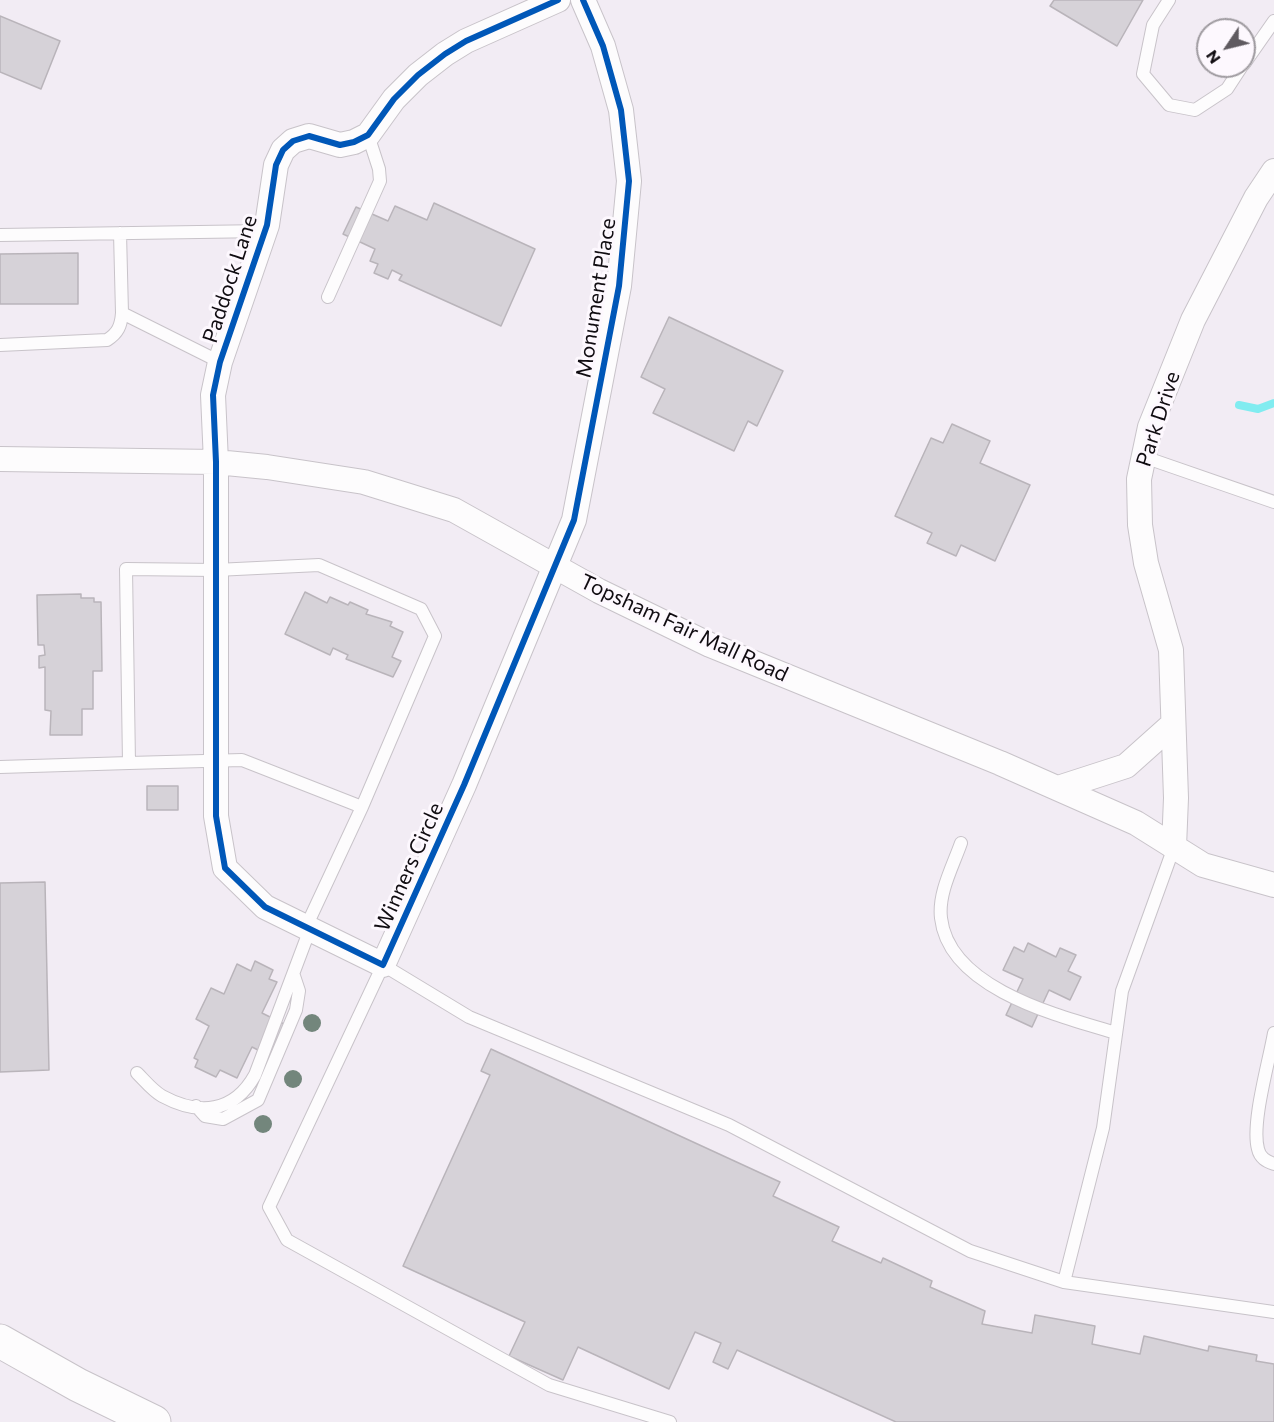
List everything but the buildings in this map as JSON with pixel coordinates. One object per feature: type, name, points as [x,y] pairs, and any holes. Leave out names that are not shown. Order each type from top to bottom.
[{"type":"highway","points":[[0,1341],[78,1385],[154,1422]]},
{"type":"street","points":[[368,135],[394,99],[418,75],[445,54],[466,41],[558,0]]},
{"type":"street","name":"Monument Place","points":[[556,568],[574,520],[619,286],[629,181],[621,111],[603,46],[583,0]]},
{"type":"street","name":"Paddock Lane","points":[[216,462],[213,395],[220,362],[265,231],[274,174],[283,150],[293,141],[309,136],[340,145],[354,142],[368,135]]},
{"type":"street","name":"Park Drive","points":[[1174,847],[1176,798],[1171,650],[1146,563],[1140,525],[1139,489],[1150,428],[1192,320],[1256,198],[1274,171]]},
{"type":"street","name":"Topsham Fair Mall Road","points":[[0,459],[216,462],[364,482],[454,510],[556,568],[710,645],[1058,788],[1136,823],[1203,866],[1274,885]]},
{"type":"street","name":"Winners Circle","points":[[216,462],[216,816],[225,868],[265,907],[383,965],[464,785],[556,568]]},
{"type":"street","points":[[1058,788],[1126,766],[1152,746],[1173,724]]},
{"type":"lane","points":[[1169,0],[1153,25],[1143,74],[1169,105],[1195,110],[1227,89],[1234,78]]},
{"type":"lane","points":[[1256,47],[1274,21]]},
{"type":"lane","points":[[328,297],[380,181],[379,170],[368,135]]},
{"type":"lane","points":[[0,235],[265,231]]},
{"type":"lane","points":[[0,345],[107,340],[116,334],[121,325],[122,313],[120,233]]},
{"type":"lane","points":[[122,313],[220,362]]},
{"type":"lane","points":[[1144,458],[1274,502]]},
{"type":"lane","points":[[129,763],[126,569],[216,570],[319,566],[421,609],[435,636],[308,928],[294,976],[249,1087],[232,1103],[224,1106],[196,1106],[160,1095],[137,1073]]},
{"type":"lane","points":[[0,766],[242,760],[362,807]]},
{"type":"lane","points":[[961,843],[943,893],[940,917],[948,945],[959,961],[977,978],[1045,1012],[1116,1033]]},
{"type":"lane","points":[[1064,1282],[1103,1128],[1122,991],[1174,847]]},
{"type":"lane","points":[[670,1422],[549,1385],[287,1240],[269,1207],[383,965],[469,1017],[729,1125],[970,1251],[1064,1282],[1274,1312]]},
{"type":"lane","points":[[1274,1033],[1255,1133],[1258,1152],[1266,1161],[1274,1164]]},
{"type":"waterway","points":[[1239,405],[1258,409],[1274,403]]},
{"type":"cycle path","points":[[558,0],[466,41],[445,54],[418,75],[394,99],[368,135],[354,142],[340,145],[309,136],[293,141],[283,150],[276,165],[267,225],[220,362],[213,395],[216,462],[216,816],[225,868],[265,907],[383,965],[464,785],[574,520],[619,286],[629,181],[621,110],[603,46],[583,0]]}]
